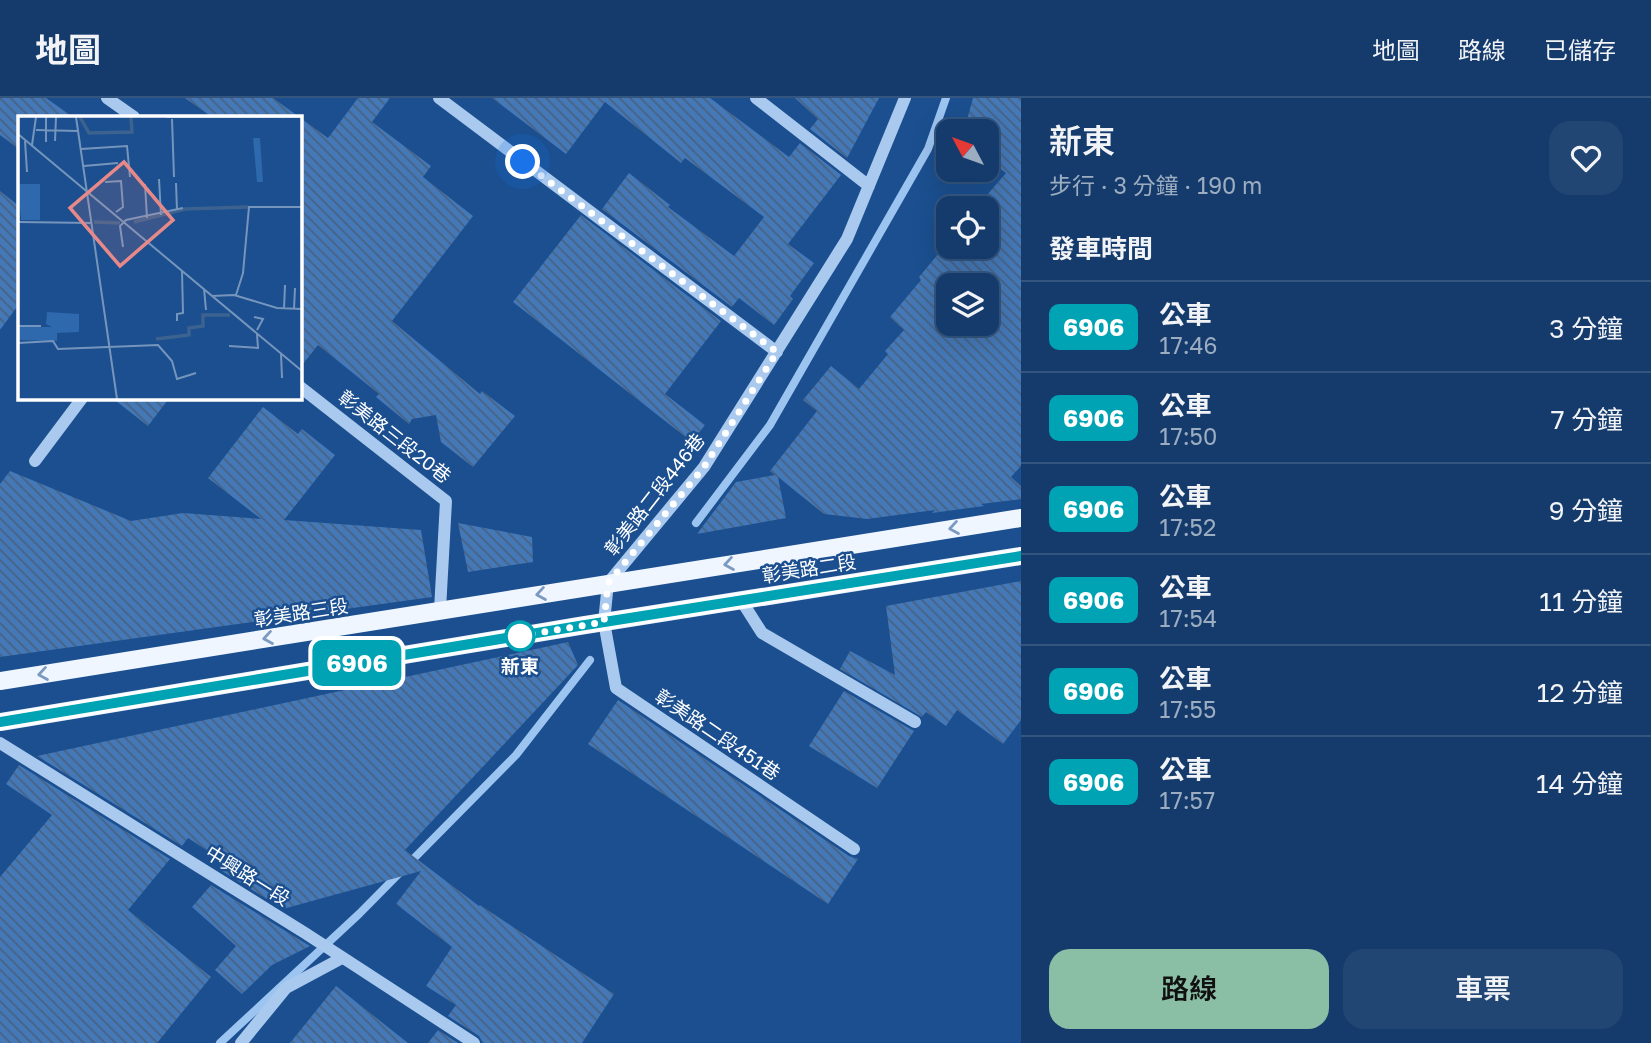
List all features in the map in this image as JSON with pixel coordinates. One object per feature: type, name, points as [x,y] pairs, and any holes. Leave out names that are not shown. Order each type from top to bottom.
[{"type":"main road","name":"彰美路二段","points":[[608,583],[1021,517]]},
{"type":"main road","name":"彰美路二段","points":[[604,622],[1021,556]]},
{"type":"main road","name":"彰美路三段","points":[[0,681],[608,583]]},
{"type":"main road","points":[[0,722],[604,622]]},
{"type":"street","points":[[107,98],[133,116]]},
{"type":"street","points":[[439,98],[777,352]]},
{"type":"street","points":[[756,98],[869,186]]},
{"type":"street","name":"彰美路二段446巷","points":[[604,622],[608,583],[704,467],[848,239],[905,98]]},
{"type":"street","name":"彰美路三段20巷","points":[[301,388],[446,502],[440,610]]},
{"type":"street","points":[[35,461],[82,399]]},
{"type":"street","points":[[741,600],[762,633],[915,722]]},
{"type":"street","name":"彰美路二段451巷","points":[[604,622],[616,688],[854,849]]},
{"type":"street","name":"中興路一段","points":[[0,743],[474,1043]]},
{"type":"street","points":[[241,1043],[286,988],[342,958]]},
{"type":"building","points":[[0,98],[46,98],[72,116],[18,116],[18,148],[0,135]]},
{"type":"building","points":[[185,98],[273,98],[298,116],[211,116]]},
{"type":"building","points":[[358,98],[390,98],[372,122],[431,166],[423,177],[473,216],[392,321],[480,394],[482,391],[515,416],[473,467],[441,442],[436,415],[412,419],[409,424],[376,397],[379,394],[318,345],[301,366],[301,118],[328,138]]},
{"type":"building","points":[[492,98],[710,98],[789,157],[800,143],[841,175],[788,244],[814,263],[790,296],[793,299],[774,325],[739,298],[732,307],[602,209],[629,173],[670,205],[668,207],[734,256],[764,217],[685,158],[681,163],[605,102],[566,154]]},
{"type":"building","points":[[795,98],[879,98],[847,158],[810,129],[818,119]]},
{"type":"building","points":[[973,98],[1021,98],[1021,466],[1011,477],[1021,486],[1021,499],[932,513],[935,510],[867,519],[824,514],[778,477],[786,518],[697,534],[736,482],[775,475],[770,471],[817,411],[803,400],[831,366],[859,389],[888,354],[885,351],[904,330],[890,317],[921,280],[919,277],[936,257],[936,259],[999,259],[999,196],[987,195],[1006,173],[999,168],[999,119],[967,119]]},
{"type":"building","points":[[0,191],[18,205],[18,305],[0,330]]},
{"type":"building","points":[[581,215],[721,321],[665,394],[705,425],[692,442],[513,302]]},
{"type":"building","points":[[114,399],[168,399],[148,426]]},
{"type":"building","points":[[263,407],[298,434],[302,429],[335,455],[284,520],[421,530],[432,597],[0,657],[0,484],[10,471],[131,521],[183,513],[261,519],[208,478]]},
{"type":"building","points":[[458,523],[532,537],[533,562],[468,572]]},
{"type":"building","points":[[1021,581],[1021,720],[1003,744],[957,710],[946,726],[926,712],[922,717],[840,669],[850,651],[895,675],[886,606]]},
{"type":"building","points":[[568,642],[578,665],[405,850],[479,906],[614,994],[582,1043],[483,1043],[479,1036],[448,1016],[456,1005],[426,986],[452,947],[396,904],[421,871],[283,909],[222,871],[228,864],[188,838],[182,846],[37,756]]},
{"type":"building","points":[[844,691],[914,731],[877,788],[809,746]]},
{"type":"building","points":[[618,700],[849,856],[858,859],[828,904],[588,744]]},
{"type":"building","points":[[19,765],[170,859],[128,910],[211,977],[157,1043],[0,1043],[0,877],[52,815],[6,784]]},
{"type":"building","points":[[211,885],[310,946],[272,965],[242,994],[215,970],[236,946],[192,907]]},
{"type":"building","points":[[336,986],[408,1043],[290,1043]]},
{"type":"building","points":[[438,1030],[458,1043],[428,1043]]},
{"type":"waterway","points":[[696,523],[770,425],[928,149],[946,98]]},
{"type":"waterway","points":[[220,1043],[359,914],[516,755],[590,660]]},
{"type":"bus line","name":"6906","points":[[0,722],[1021,556]]},
{"type":"place","name":"新東","points":[[520,636]]},
{"type":"route","points":[[520,636],[604,622],[608,583],[704,467],[777,352],[523,162]]}]
